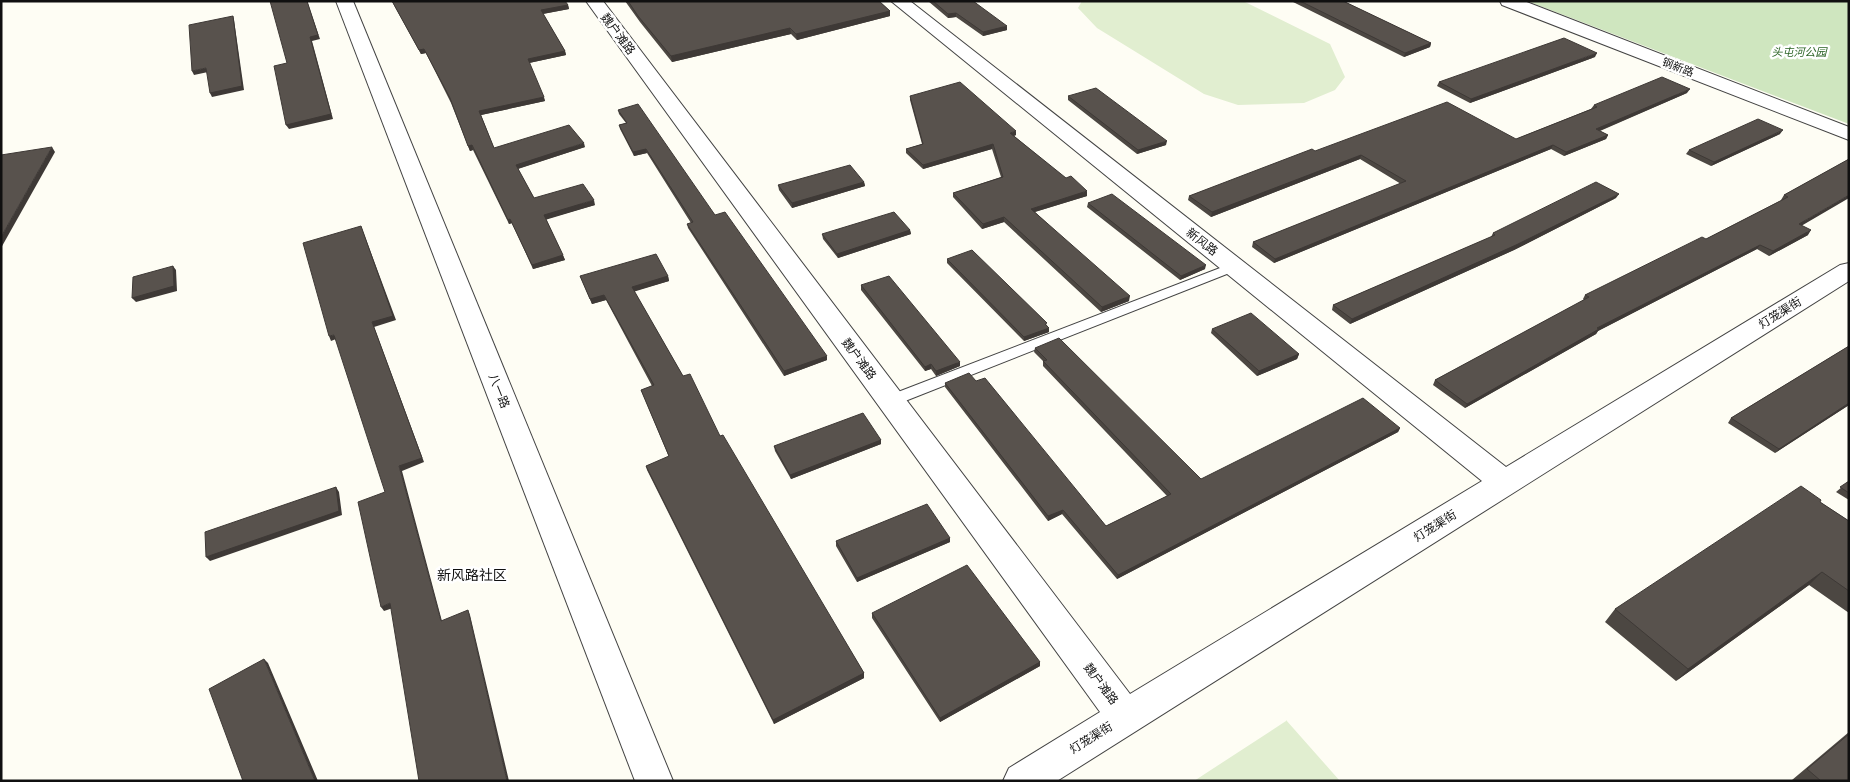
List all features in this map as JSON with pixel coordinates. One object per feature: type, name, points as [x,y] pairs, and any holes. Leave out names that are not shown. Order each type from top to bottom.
[{"type":"street","name":"八一路","points":[[344,1],[654,781]]},
{"type":"street","name":"魏户滩路","points":[[594,1],[1125,717]]},
{"type":"street","name":"新风路","points":[[898,1],[1505,483]]},
{"type":"street","name":"钢新路","points":[[1508,1],[1849,134]]},
{"type":"street","name":"灯笼渠街","points":[[1022,781],[1849,270]]},
{"type":"lane","points":[[890,401],[1233,267]]},
{"type":"green space","points":[[1082,1],[1243,1],[1330,44],[1345,77],[1335,90],[1304,103],[1238,105],[1204,94],[1097,28],[1078,8]]},
{"type":"green space","name":"头屯河公园","points":[[1527,1],[1849,1],[1849,124]]},
{"type":"green space","points":[[1286,721],[1340,781],[1194,781]]},
{"type":"building","points":[[270,1],[307,1],[318,35],[310,37],[331,114],[286,125],[274,66],[287,63]]},
{"type":"building","points":[[392,1],[565,1],[568,5],[541,10],[565,51],[528,59],[544,97],[479,111],[494,148],[569,125],[584,143],[516,165],[534,198],[583,184],[594,200],[544,215],[563,255],[532,265],[472,145],[468,146],[450,98],[424,49],[419,50]]},
{"type":"building","points":[[628,1],[879,1],[890,11],[796,34],[790,28],[671,56]]},
{"type":"building","points":[[933,1],[973,1],[1007,26],[983,32],[956,13],[948,14]]},
{"type":"building","points":[[1300,1],[1343,1],[1431,43],[1405,53]]},
{"type":"building","points":[[233,16],[242,86],[210,93],[206,68],[192,71],[189,25]]},
{"type":"building","points":[[1564,38],[1597,53],[1471,99],[1439,82]]},
{"type":"building","points":[[1662,77],[1690,89],[1596,129],[1608,135],[1566,152],[1553,145],[1275,259],[1253,242],[1406,181],[1361,155],[1212,212],[1189,196],[1312,149],[1315,151],[1447,102],[1516,139],[1597,107],[1594,105]]},
{"type":"building","points":[[960,82],[1016,131],[1010,133],[1066,178],[1071,176],[1087,191],[1031,209],[1130,296],[1102,307],[1004,217],[983,224],[953,193],[1003,177],[993,144],[923,165],[906,149],[923,144],[910,96]]},
{"type":"building","points":[[1096,88],[1167,141],[1138,150],[1068,96]]},
{"type":"building","points":[[638,104],[715,215],[725,212],[827,356],[784,371],[687,224],[693,222],[646,149],[633,152],[619,125],[627,123],[618,110]]},
{"type":"building","points":[[1758,119],[1783,130],[1714,162],[1689,150]]},
{"type":"building","points":[[52,147],[1,237],[1,155]]},
{"type":"building","points":[[1849,159],[1849,195],[1799,224],[1811,230],[1773,251],[1760,245],[1597,328],[1599,329],[1467,404],[1435,380],[1589,297],[1585,295],[1702,237],[1706,239],[1788,197],[1784,195]]},
{"type":"building","points":[[850,165],[864,182],[792,203],[778,185]]},
{"type":"building","points":[[1596,182],[1619,194],[1516,245],[1352,319],[1333,305],[1495,235],[1493,233]]},
{"type":"building","points":[[1112,194],[1206,265],[1181,276],[1088,203]]},
{"type":"building","points":[[894,212],[910,230],[837,254],[822,234]]},
{"type":"building","points":[[361,226],[393,316],[372,322],[422,458],[399,466],[441,621],[468,610],[507,781],[419,781],[390,603],[381,607],[358,502],[385,492],[334,335],[329,336],[303,243]]},
{"type":"building","points":[[972,250],[1047,323],[1045,324],[1049,328],[1024,337],[947,259]]},
{"type":"building","points":[[656,254],[668,276],[632,287],[683,376],[690,374],[720,436],[723,435],[864,673],[773,720],[646,466],[669,456],[641,390],[654,385],[604,295],[590,299],[580,276]]},
{"type":"building","points":[[173,266],[174,286],[132,298],[133,277]]},
{"type":"building","points":[[889,276],[960,362],[936,371],[931,364],[925,367],[861,285]]},
{"type":"building","points":[[1251,313],[1299,354],[1259,371],[1212,329]]},
{"type":"building","points":[[1059,338],[1201,479],[1363,398],[1400,428],[1118,575],[1063,510],[1048,516],[945,383],[969,373],[976,381],[985,378],[1106,526],[1171,494],[1043,361],[1047,360],[1035,348]]},
{"type":"building","points":[[1849,346],[1849,403],[1779,449],[1731,418]]},
{"type":"building","points":[[863,413],[881,440],[790,475],[774,446]]},
{"type":"building","points":[[1849,481],[1849,493],[1840,487]]},
{"type":"building","points":[[1801,486],[1821,500],[1820,502],[1849,521],[1849,591],[1822,572],[1688,669],[1615,609]]},
{"type":"building","points":[[336,487],[339,511],[206,557],[205,532]]},
{"type":"building","points":[[927,504],[950,538],[857,578],[836,541]]},
{"type":"building","points":[[967,565],[1040,662],[940,718],[872,613]]},
{"type":"building","points":[[264,659],[315,781],[243,781],[209,689]]},
{"type":"building","points":[[1849,734],[1849,781],[1821,781],[1807,769]]},
{"type":"district","name":"新风路社区","points":[[472,575]]}]
